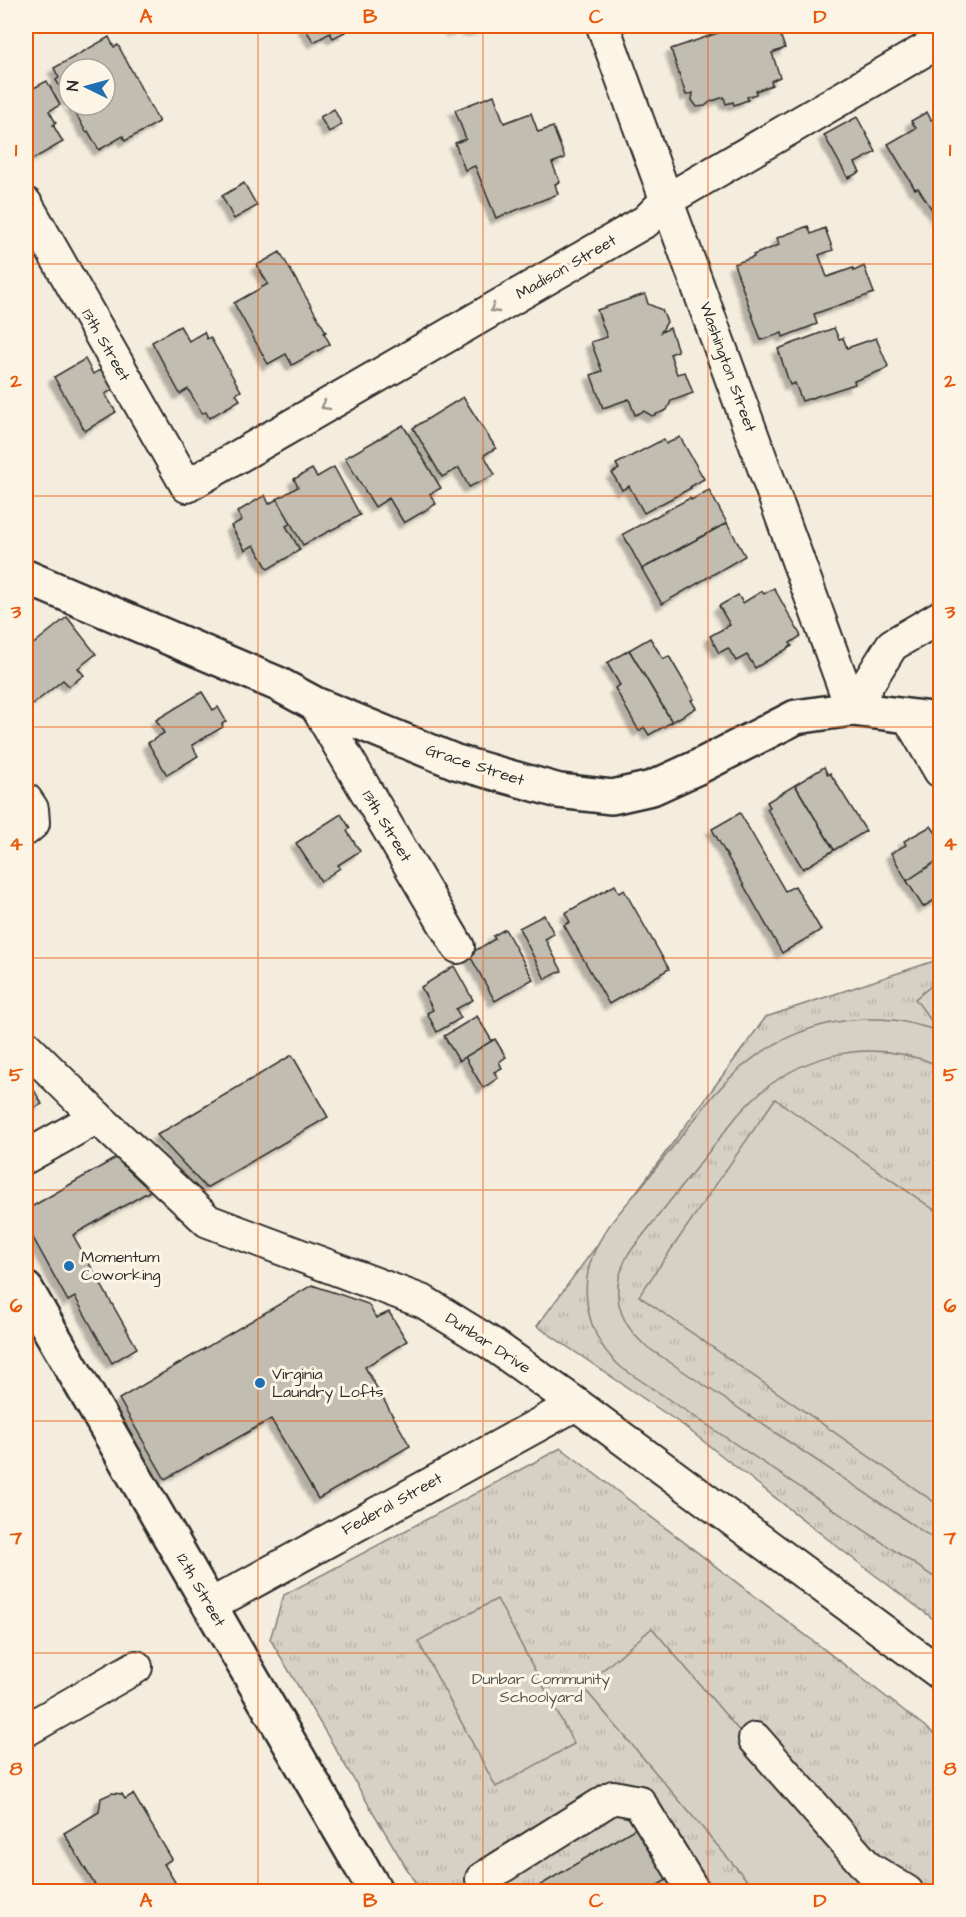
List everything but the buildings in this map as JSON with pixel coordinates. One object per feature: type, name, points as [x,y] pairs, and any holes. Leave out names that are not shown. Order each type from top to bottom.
[{"type":"main road","name":"Grace Street","points":[[30,584],[278,684],[315,704],[456,762],[559,791],[612,797],[661,784],[796,717],[852,709],[940,720]]},
{"type":"main road","name":"12th Street","points":[[26,1289],[376,1892]]},
{"type":"street","name":"Washington Street","points":[[603,26],[852,709]]},
{"type":"street","name":"Madison Street","points":[[187,486],[646,221],[667,200],[940,41]]},
{"type":"street","name":"13th Street","points":[[26,204],[187,486]]},
{"type":"street","points":[[852,709],[892,645],[940,617]]},
{"type":"street","name":"13th Street","points":[[315,704],[458,947]]},
{"type":"street","points":[[908,716],[940,771]]},
{"type":"street","points":[[26,800],[32,809],[33,822],[26,829]]},
{"type":"street","name":"Dunbar Drive","points":[[26,1047],[96,1117],[208,1221],[424,1302],[492,1344],[576,1404],[940,1673]]},
{"type":"street","points":[[26,1157],[96,1117]]},
{"type":"street","name":"Federal Street","points":[[209,1606],[576,1404]]},
{"type":"street","points":[[26,1730],[136,1667]]},
{"type":"street","points":[[755,1739],[868,1868],[907,1892]]},
{"type":"street","points":[[482,1879],[614,1797],[639,1802],[694,1892]]},
{"type":"green space","points":[[940,959],[940,1624],[684,1426],[537,1326],[766,1017]]},
{"type":"green space","points":[[940,979],[940,1066],[912,1056],[884,1052],[857,1052],[830,1056],[805,1065],[780,1078],[758,1095],[737,1116],[629,1253],[619,1279],[618,1291],[622,1315],[628,1326],[647,1347],[940,1543],[940,1581],[622,1368],[601,1343],[589,1313],[586,1297],[590,1264],[606,1231],[713,1096],[731,1077],[771,1046],[793,1035],[841,1021],[893,1020],[939,1031],[915,999]]},
{"type":"green space","points":[[775,1099],[940,1214],[940,1506],[639,1296]]},
{"type":"green space","name":"Dunbar Community Schoolyard","points":[[561,1448],[940,1738],[940,1881],[928,1892],[420,1891],[270,1639],[284,1595]]},
{"type":"green space","points":[[497,1599],[574,1744],[496,1787],[418,1641]]},
{"type":"green space","points":[[652,1628],[863,1877],[846,1891],[756,1891],[583,1687]]},
{"type":"place","name":"Momentum Coworking","points":[[69,1266]]},
{"type":"place","name":"Virginia Laundry Lofts","points":[[260,1383]]}]
